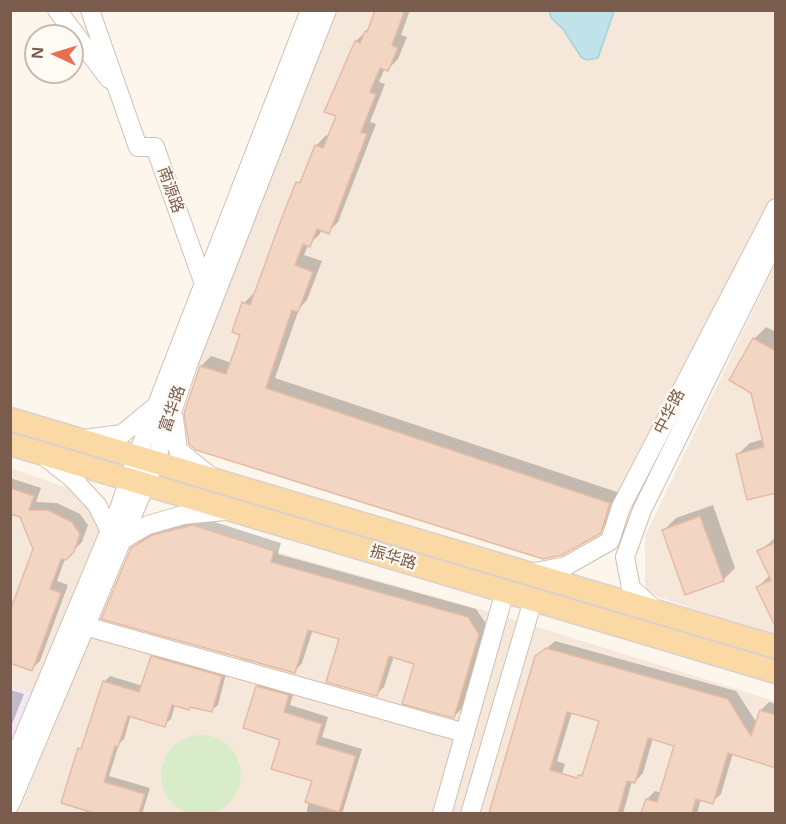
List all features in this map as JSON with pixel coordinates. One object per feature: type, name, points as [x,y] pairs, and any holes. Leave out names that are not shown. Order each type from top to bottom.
[{"type":"main road","name":"振华路","points":[[10,419],[776,646]]},
{"type":"main road","name":"振华路","points":[[10,444],[776,672]]},
{"type":"street","points":[[57,10],[119,92]]},
{"type":"street","name":"南源路","points":[[90,10],[138,147],[155,147],[204,284]]},
{"type":"street","name":"富华路","points":[[10,769],[116,535],[137,482],[165,409],[204,284],[310,10]]},
{"type":"street","name":"富华路","points":[[165,409],[194,351],[327,10]]},
{"type":"street","name":"中华路","points":[[530,573],[566,567],[610,541],[621,507],[776,208]]},
{"type":"street","name":"中华路","points":[[656,611],[631,588],[625,556],[642,510],[776,239]]},
{"type":"street","points":[[80,440],[122,434],[165,409],[178,450],[214,480]]},
{"type":"street","points":[[42,454],[73,479],[97,505],[116,535],[183,515],[230,510]]},
{"type":"street","name":"富华路","points":[[10,805],[85,626],[116,535]]},
{"type":"street","points":[[442,813],[505,591]]},
{"type":"street","points":[[470,813],[533,600]]},
{"type":"street","points":[[85,626],[465,733]]},
{"type":"shaded area","points":[[328,11],[775,11],[775,208],[621,507],[189,362]]},
{"type":"shaded area","points":[[775,265],[775,637],[645,592],[645,536]]},
{"type":"shaded area","points":[[11,468],[77,491],[103,529],[32,693],[11,687]]},
{"type":"shaded area","points":[[274,551],[486,611],[775,701],[775,813],[18,814],[97,623],[238,667]]},
{"type":"shaded area","points":[[11,687],[32,693],[11,747]]},
{"type":"green space","points":[[201,735],[216,738],[229,747],[238,760],[241,775],[238,790],[229,803],[216,812],[201,815],[186,812],[173,803],[164,790],[161,775],[164,760],[173,747],[186,738]]},
{"type":"water","points":[[549,11],[614,11],[598,58],[587,60],[581,57],[563,29],[552,19]]},
{"type":"building","points":[[375,10],[405,10],[392,45],[398,48],[388,71],[380,68],[370,92],[376,94],[361,132],[367,134],[329,234],[317,229],[310,247],[303,244],[295,265],[313,272],[298,312],[292,310],[266,388],[610,503],[601,533],[562,555],[543,559],[196,450],[189,444],[184,413],[200,366],[226,374],[240,335],[232,332],[242,302],[250,305],[296,182],[300,183],[315,145],[323,148],[336,116],[324,112],[355,41],[360,43],[365,31],[367,32]]},
{"type":"building","points":[[753,338],[776,351],[776,493],[747,500],[736,454],[764,447],[751,393],[729,380]]},
{"type":"building","points":[[10,488],[34,496],[29,510],[48,510],[72,522],[80,534],[74,552],[66,560],[61,559],[50,589],[61,593],[32,671],[10,663],[10,611],[33,549],[20,517],[10,514]]},
{"type":"building","points":[[700,516],[724,581],[685,595],[662,530]]},
{"type":"building","points":[[193,525],[274,551],[271,562],[468,617],[479,634],[454,718],[402,704],[414,664],[389,656],[377,696],[326,682],[339,639],[308,630],[295,673],[101,619],[131,548],[152,535]]},
{"type":"building","points":[[776,542],[776,628],[756,587],[771,580],[757,551]]},
{"type":"building","points":[[546,648],[728,699],[751,736],[760,710],[776,715],[776,768],[728,753],[713,804],[696,799],[692,813],[641,813],[646,799],[657,802],[674,746],[648,738],[635,783],[627,781],[618,813],[489,813],[535,656]],"holes":[[[567,712],[599,721],[582,776],[578,775],[577,778],[550,770]]]},
{"type":"building","points":[[151,656],[222,676],[212,712],[190,707],[189,710],[172,705],[165,727],[128,716],[118,747],[115,746],[104,782],[145,794],[139,813],[94,813],[61,803],[78,748],[81,749],[103,681],[139,692]]},
{"type":"building","points":[[256,686],[289,695],[284,712],[322,724],[316,744],[356,756],[339,812],[305,802],[312,781],[271,769],[280,740],[243,728]]}]
